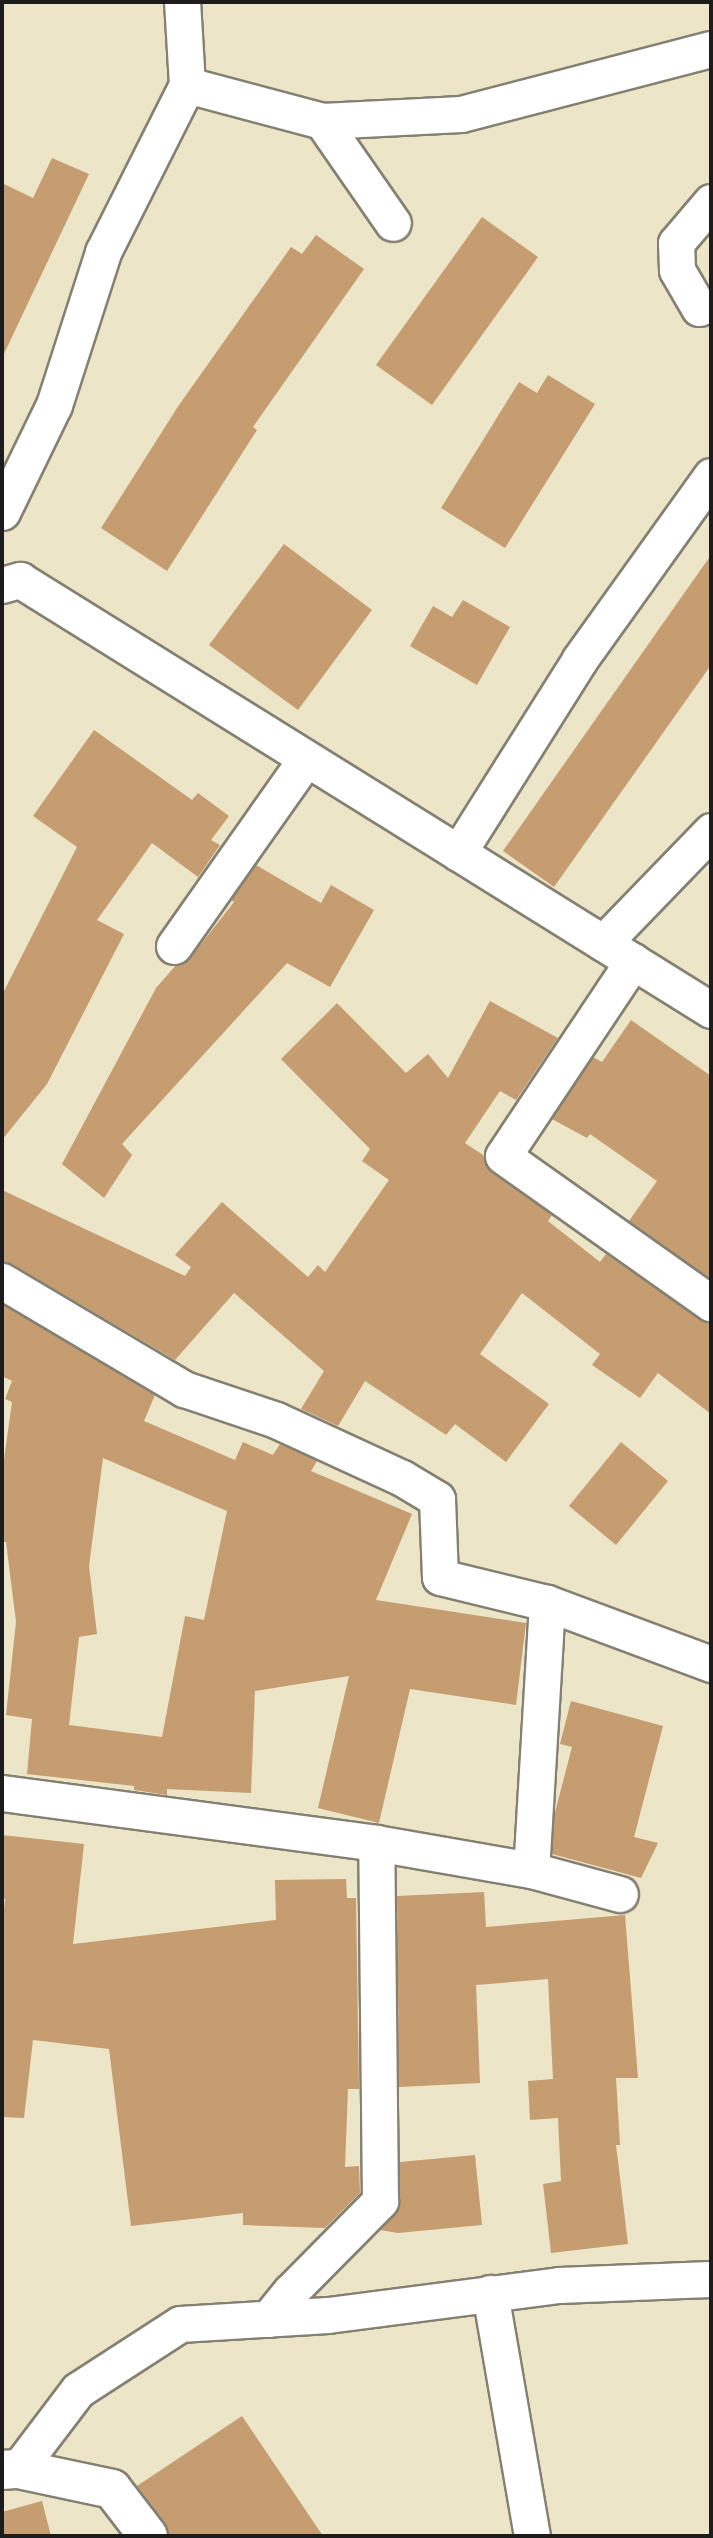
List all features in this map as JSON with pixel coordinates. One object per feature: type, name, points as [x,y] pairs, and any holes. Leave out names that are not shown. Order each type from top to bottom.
[{"type":"street","points":[[2,512],[54,405],[103,252],[187,85],[183,2]]},
{"type":"street","points":[[187,85],[322,121],[461,114],[711,49]]},
{"type":"street","points":[[322,121],[393,223]]},
{"type":"street","points":[[699,307],[677,270],[676,243],[711,202]]},
{"type":"street","points":[[458,853],[580,659],[711,476]]},
{"type":"street","points":[[2,585],[20,580],[711,1010]]},
{"type":"street","points":[[174,946],[306,759]]},
{"type":"street","points":[[603,943],[711,831]]},
{"type":"street","points":[[633,961],[503,1156],[711,1303]]},
{"type":"street","points":[[2,1281],[184,1389],[276,1420],[402,1478],[437,1499],[440,1577],[547,1603],[711,1664]]},
{"type":"street","points":[[531,1870],[547,1603]]},
{"type":"street","points":[[2,1793],[376,1843],[531,1870],[620,1894]]},
{"type":"street","points":[[268,2319],[291,2291],[380,2201],[376,1843]]},
{"type":"street","points":[[148,2536],[111,2489],[10,2470],[78,2389],[180,2323],[328,2315],[559,2286],[711,2279]]},
{"type":"street","points":[[490,2293],[532,2536]]},
{"type":"building","points":[[52,158],[89,174],[2,358],[2,183],[33,198]]},
{"type":"building","points":[[482,217],[538,257],[432,405],[376,365]]},
{"type":"building","points":[[316,235],[364,269],[253,427],[257,430],[167,571],[101,528],[179,405],[291,247],[302,254]]},
{"type":"building","points":[[548,375],[595,404],[505,548],[441,508],[519,382],[537,393]]},
{"type":"building","points":[[284,544],[372,610],[298,710],[209,645]]},
{"type":"building","points":[[711,555],[711,665],[554,887],[503,851]]},
{"type":"building","points":[[463,600],[510,627],[477,685],[410,646],[433,606],[452,617]]},
{"type":"building","points":[[94,730],[192,800],[198,793],[229,816],[211,840],[220,845],[198,877],[152,843],[97,920],[124,934],[47,1084],[2,1140],[2,995],[77,847],[33,816]]},
{"type":"building","points":[[256,865],[321,903],[331,885],[374,910],[330,987],[287,963],[122,1144],[132,1155],[104,1198],[62,1164],[156,988],[176,965],[190,958],[234,902],[231,900]]},
{"type":"building","points":[[490,1001],[558,1038],[516,1100],[500,1091],[465,1143],[483,1155],[491,1172],[552,1215],[548,1221],[600,1262],[606,1254],[699,1319],[711,1323],[711,1414],[658,1373],[640,1398],[592,1365],[600,1354],[522,1293],[480,1354],[549,1404],[506,1462],[455,1424],[446,1435],[365,1381],[338,1426],[301,1409],[324,1371],[234,1293],[175,1360],[12,1264],[2,1261],[2,1190],[185,1276],[191,1267],[175,1255],[222,1202],[308,1277],[318,1265],[325,1272],[389,1180],[362,1161],[370,1149],[281,1059],[337,1003],[406,1073],[428,1054],[448,1078]]},
{"type":"building","points":[[631,1020],[711,1076],[711,1279],[629,1221],[657,1181],[590,1134],[587,1138],[552,1119],[593,1057],[602,1062]]},
{"type":"building","points":[[2,1304],[155,1395],[144,1421],[235,1460],[243,1442],[273,1455],[280,1444],[317,1461],[311,1471],[412,1514],[376,1600],[526,1623],[516,1705],[410,1689],[379,1823],[318,1808],[349,1676],[255,1691],[251,1793],[167,1789],[167,1795],[134,1790],[134,1786],[27,1774],[32,1719],[6,1715],[16,1622],[6,1542],[2,1542],[2,1474],[12,1402],[5,1399],[12,1381],[2,1376]],"holes":[[[103,1458],[227,1511],[204,1620],[185,1616],[162,1737],[69,1725],[79,1637],[97,1634],[89,1566]]]},
{"type":"building","points":[[621,1442],[668,1481],[616,1545],[569,1506]]},
{"type":"building","points":[[571,1701],[663,1726],[634,1837],[658,1843],[641,1878],[552,1854],[554,1816],[572,1747],[560,1744]]},
{"type":"building","points":[[2,1835],[84,1844],[73,1944],[276,1920],[275,1880],[346,1879],[347,1898],[356,1898],[359,2089],[348,2089],[345,2167],[359,2166],[360,2193],[325,2228],[243,2225],[243,2213],[131,2226],[109,2049],[33,2040],[24,2118],[2,2117],[2,1931],[5,1899],[2,1899]]},
{"type":"building","points":[[484,1892],[486,1927],[625,1915],[638,2078],[616,2078],[620,2145],[616,2145],[628,2244],[551,2253],[543,2184],[561,2181],[558,2118],[530,2120],[528,2081],[553,2079],[548,1979],[476,1985],[480,2083],[399,2087],[397,1896]]},
{"type":"building","points":[[475,2155],[482,2225],[398,2233],[380,2230],[399,2208],[400,2162]]},
{"type":"building","points":[[242,2416],[323,2536],[169,2536],[165,2523],[137,2486]]},
{"type":"building","points":[[42,2501],[51,2536],[2,2536],[2,2512]]}]
